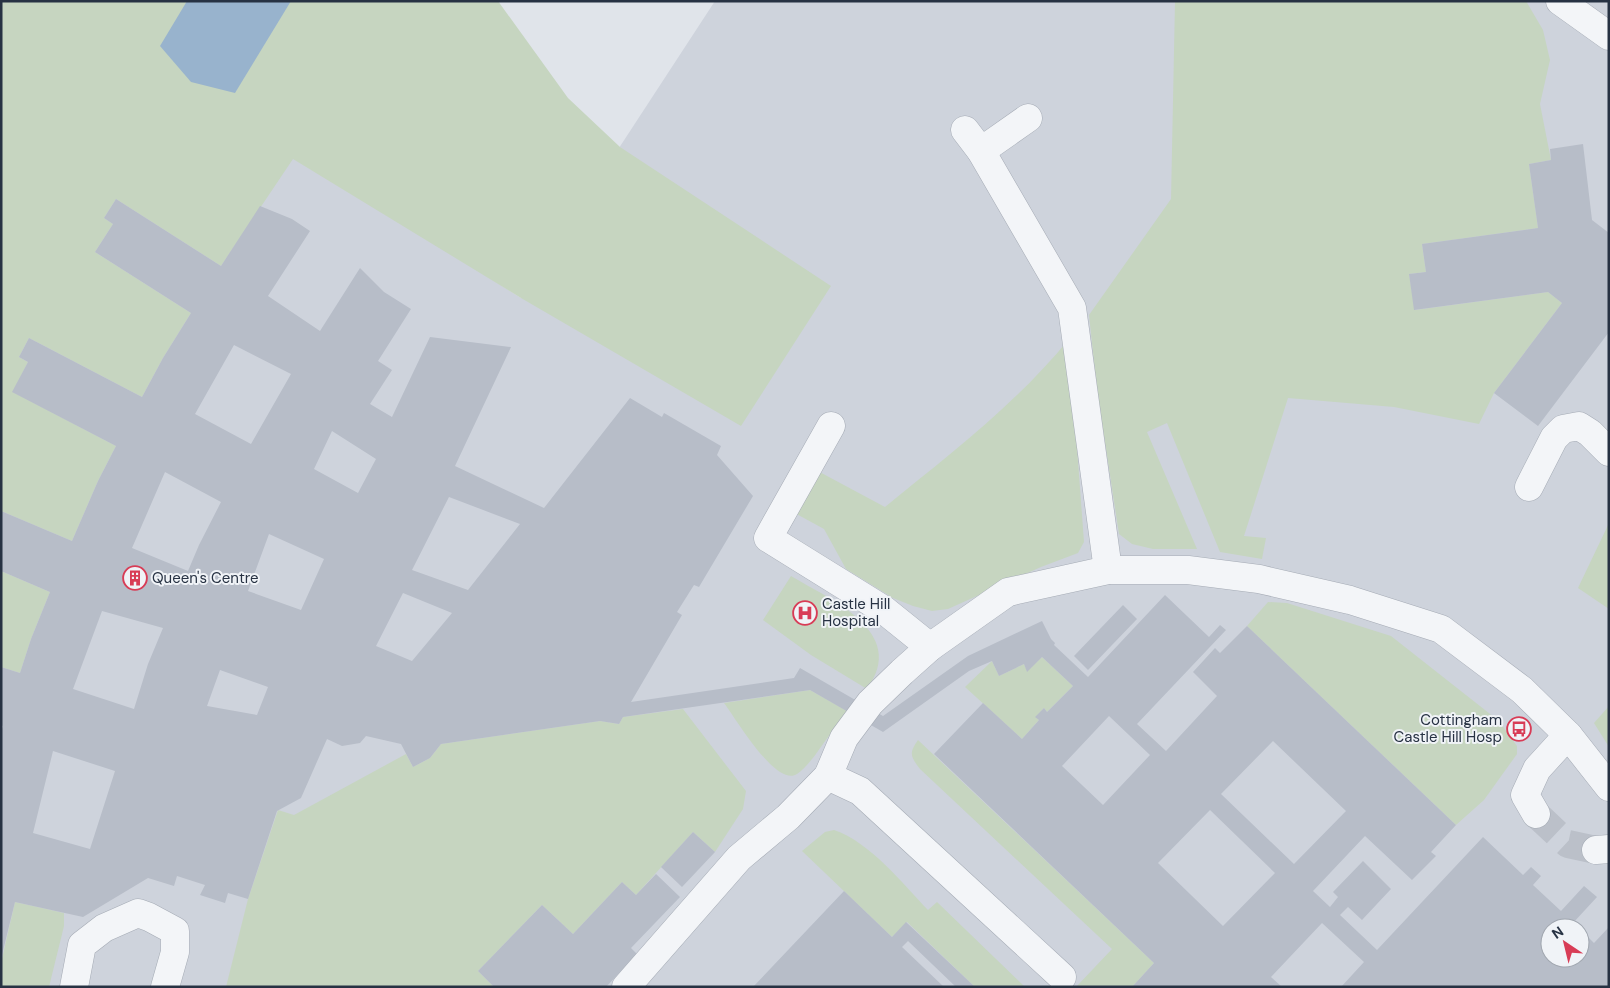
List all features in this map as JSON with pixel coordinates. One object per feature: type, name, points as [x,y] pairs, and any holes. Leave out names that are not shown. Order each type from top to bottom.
[{"type":"lane","points":[[1560,1],[1609,36]]},
{"type":"lane","points":[[1028,118],[973,141],[1072,308],[1108,570]]},
{"type":"lane","points":[[831,426],[768,538],[884,610],[930,647]]},
{"type":"lane","points":[[1529,487],[1554,438],[1563,429],[1579,426],[1590,433],[1609,452]]},
{"type":"lane","points":[[626,987],[740,858],[788,817],[828,776],[844,738],[870,703],[930,647],[1008,592],[1108,570],[1188,570],[1259,579],[1350,600],[1441,629],[1522,690],[1568,734],[1609,787]]},
{"type":"lane","points":[[1536,814],[1525,795],[1537,769],[1568,734]]},
{"type":"lane","points":[[828,776],[860,791],[1062,977]]},
{"type":"lane","points":[[74,987],[82,945],[104,928],[138,914],[149,917],[175,931],[175,952],[165,987]]},
{"type":"shaded area","name":"Castle Hill Hospital","points":[[1,1],[53,1],[521,298],[715,1],[1609,1],[1609,987],[1,987]]},
{"type":"green space","points":[[1,1],[498,1],[568,98],[620,147],[831,286],[741,426],[521,298],[293,159],[221,266],[116,199],[104,218],[113,224],[95,252],[191,313],[163,358],[142,397],[29,338],[19,357],[28,362],[13,392],[116,446],[98,481],[72,541],[1,511]]},
{"type":"green space","points":[[1175,1],[1526,1],[1543,30],[1550,60],[1540,104],[1551,160],[1529,164],[1538,228],[1422,244],[1426,272],[1409,274],[1415,310],[1548,292],[1562,303],[1494,393],[1479,424],[1394,407],[1288,398],[1244,536],[1266,538],[1262,559],[1220,552],[1167,423],[1147,432],[1197,549],[1153,549],[1132,544],[1119,534],[1097,390],[1089,315],[1171,199]]},
{"type":"green space","points":[[1069,339],[1084,542],[1078,553],[1041,567],[948,609],[932,611],[893,598],[846,569],[824,529],[791,511],[814,469],[885,507],[1004,407],[1049,363]]},
{"type":"green space","points":[[1609,523],[1609,609],[1578,588]]},
{"type":"green space","points":[[1,571],[50,592],[20,673],[1,667]]},
{"type":"green space","points":[[791,576],[844,607],[860,620],[872,635],[878,651],[877,669],[867,689],[811,655],[763,620]]},
{"type":"green space","points":[[1268,602],[1287,603],[1391,636],[1499,721],[1517,746],[1517,754],[1484,800],[1456,825],[1247,626]]},
{"type":"green space","points":[[1042,657],[1073,686],[1047,712],[1044,708],[1036,717],[1039,720],[1022,739],[965,687],[992,661],[999,676],[1024,664],[1027,671]]},
{"type":"green space","points":[[810,690],[849,712],[807,765],[797,774],[788,776],[778,771],[757,749],[724,703]]},
{"type":"green space","points":[[1609,706],[1609,747],[1594,723]]},
{"type":"green space","points":[[683,709],[746,791],[743,809],[715,852],[693,832],[636,895],[622,882],[573,934],[542,905],[478,971],[494,987],[226,987],[248,899],[278,810],[294,815],[406,754],[413,767],[430,758],[441,744],[600,721],[619,724],[623,717]]},
{"type":"green space","points":[[918,740],[1154,963],[1132,987],[1076,987],[1112,949],[920,769],[914,761],[912,754]]},
{"type":"green space","points":[[834,830],[860,844],[873,854],[897,876],[928,910],[937,902],[1025,987],[975,987],[907,922],[892,937],[802,851],[825,832]]},
{"type":"green space","points":[[15,902],[64,913],[64,926],[49,987],[1,987],[1,963]]},
{"type":"water","points":[[187,1],[291,1],[235,93],[191,82],[160,46]]},
{"type":"building","points":[[1583,144],[1592,220],[1609,233],[1609,332],[1538,426],[1494,393],[1562,303],[1548,292],[1414,310],[1409,274],[1426,272],[1422,244],[1538,228],[1529,164],[1551,160],[1550,149]]},
{"type":"building","name":"Queen's Centre","points":[[116,199],[221,266],[260,206],[292,219],[310,231],[268,296],[320,331],[360,268],[384,292],[411,309],[378,361],[392,370],[370,404],[392,417],[430,337],[511,347],[455,466],[544,508],[630,398],[662,417],[664,413],[721,446],[717,455],[753,496],[699,587],[694,585],[677,612],[682,615],[631,702],[794,678],[800,668],[883,716],[968,656],[1042,621],[1055,643],[1054,645],[1088,677],[1165,595],[1209,637],[1220,625],[1226,630],[1137,724],[1166,751],[1217,696],[1193,672],[1215,648],[1220,653],[1247,626],[1456,825],[1431,852],[1436,856],[1412,880],[1365,836],[1313,891],[1330,907],[1338,897],[1333,892],[1363,861],[1391,889],[1362,920],[1348,907],[1340,915],[1377,950],[1483,837],[1523,875],[1531,867],[1541,876],[1533,885],[1561,911],[1584,886],[1597,897],[1578,918],[1540,918],[1540,968],[1590,968],[1590,939],[1594,943],[1609,927],[1609,987],[1341,987],[1364,962],[1322,923],[1271,977],[1282,987],[1132,987],[1154,963],[934,754],[983,703],[1022,739],[1039,720],[1035,717],[1044,708],[1047,712],[1073,686],[1042,657],[1027,672],[1024,664],[999,676],[992,661],[969,671],[883,732],[810,690],[623,717],[619,724],[600,721],[441,744],[430,758],[413,767],[401,744],[366,736],[360,743],[342,746],[327,739],[301,798],[277,811],[248,899],[228,893],[225,903],[200,895],[205,885],[177,876],[174,886],[148,878],[83,917],[15,902],[1,959],[1,732],[3,726],[1,725],[1,667],[20,673],[50,592],[1,571],[1,511],[72,541],[98,481],[116,446],[12,392],[28,362],[19,357],[29,338],[142,397],[163,358],[191,313],[95,252],[113,224],[104,218]],"holes":[[[234,345],[291,374],[251,444],[195,414]],[[332,431],[376,459],[358,493],[314,469]],[[165,472],[221,502],[188,571],[132,548]],[[449,497],[520,524],[468,590],[412,570]],[[269,534],[324,559],[301,610],[248,591]],[[403,593],[452,613],[412,661],[376,646]],[[102,611],[163,628],[148,664],[134,709],[73,689]],[[220,670],[268,687],[257,715],[207,706]],[[1109,716],[1150,755],[1103,805],[1062,766]],[[1273,741],[1346,811],[1294,864],[1221,794]],[[53,751],[115,771],[90,849],[33,833]],[[1210,810],[1275,873],[1223,926],[1158,863]]]},
{"type":"building","points":[[1123,605],[1137,619],[1088,670],[1074,656]]},
{"type":"building","points":[[693,832],[715,852],[682,887],[661,867]]},
{"type":"building","points":[[656,874],[680,897],[631,948],[637,954],[606,987],[494,987],[478,971],[542,905],[573,934],[622,882],[636,895]]},
{"type":"building","points":[[844,891],[892,937],[906,922],[975,987],[956,987],[908,941],[902,947],[944,987],[753,987]]},
{"type":"tunnel","points":[[1536,814],[1568,844],[1596,850]]},
{"type":"place","name":"Queen's Centre","points":[[135,578]]},
{"type":"place","name":"Castle Hill Hospital","points":[[805,613]]},
{"type":"place","name":"Cottingham Castle Hill Hosp","points":[[1519,729]]}]
